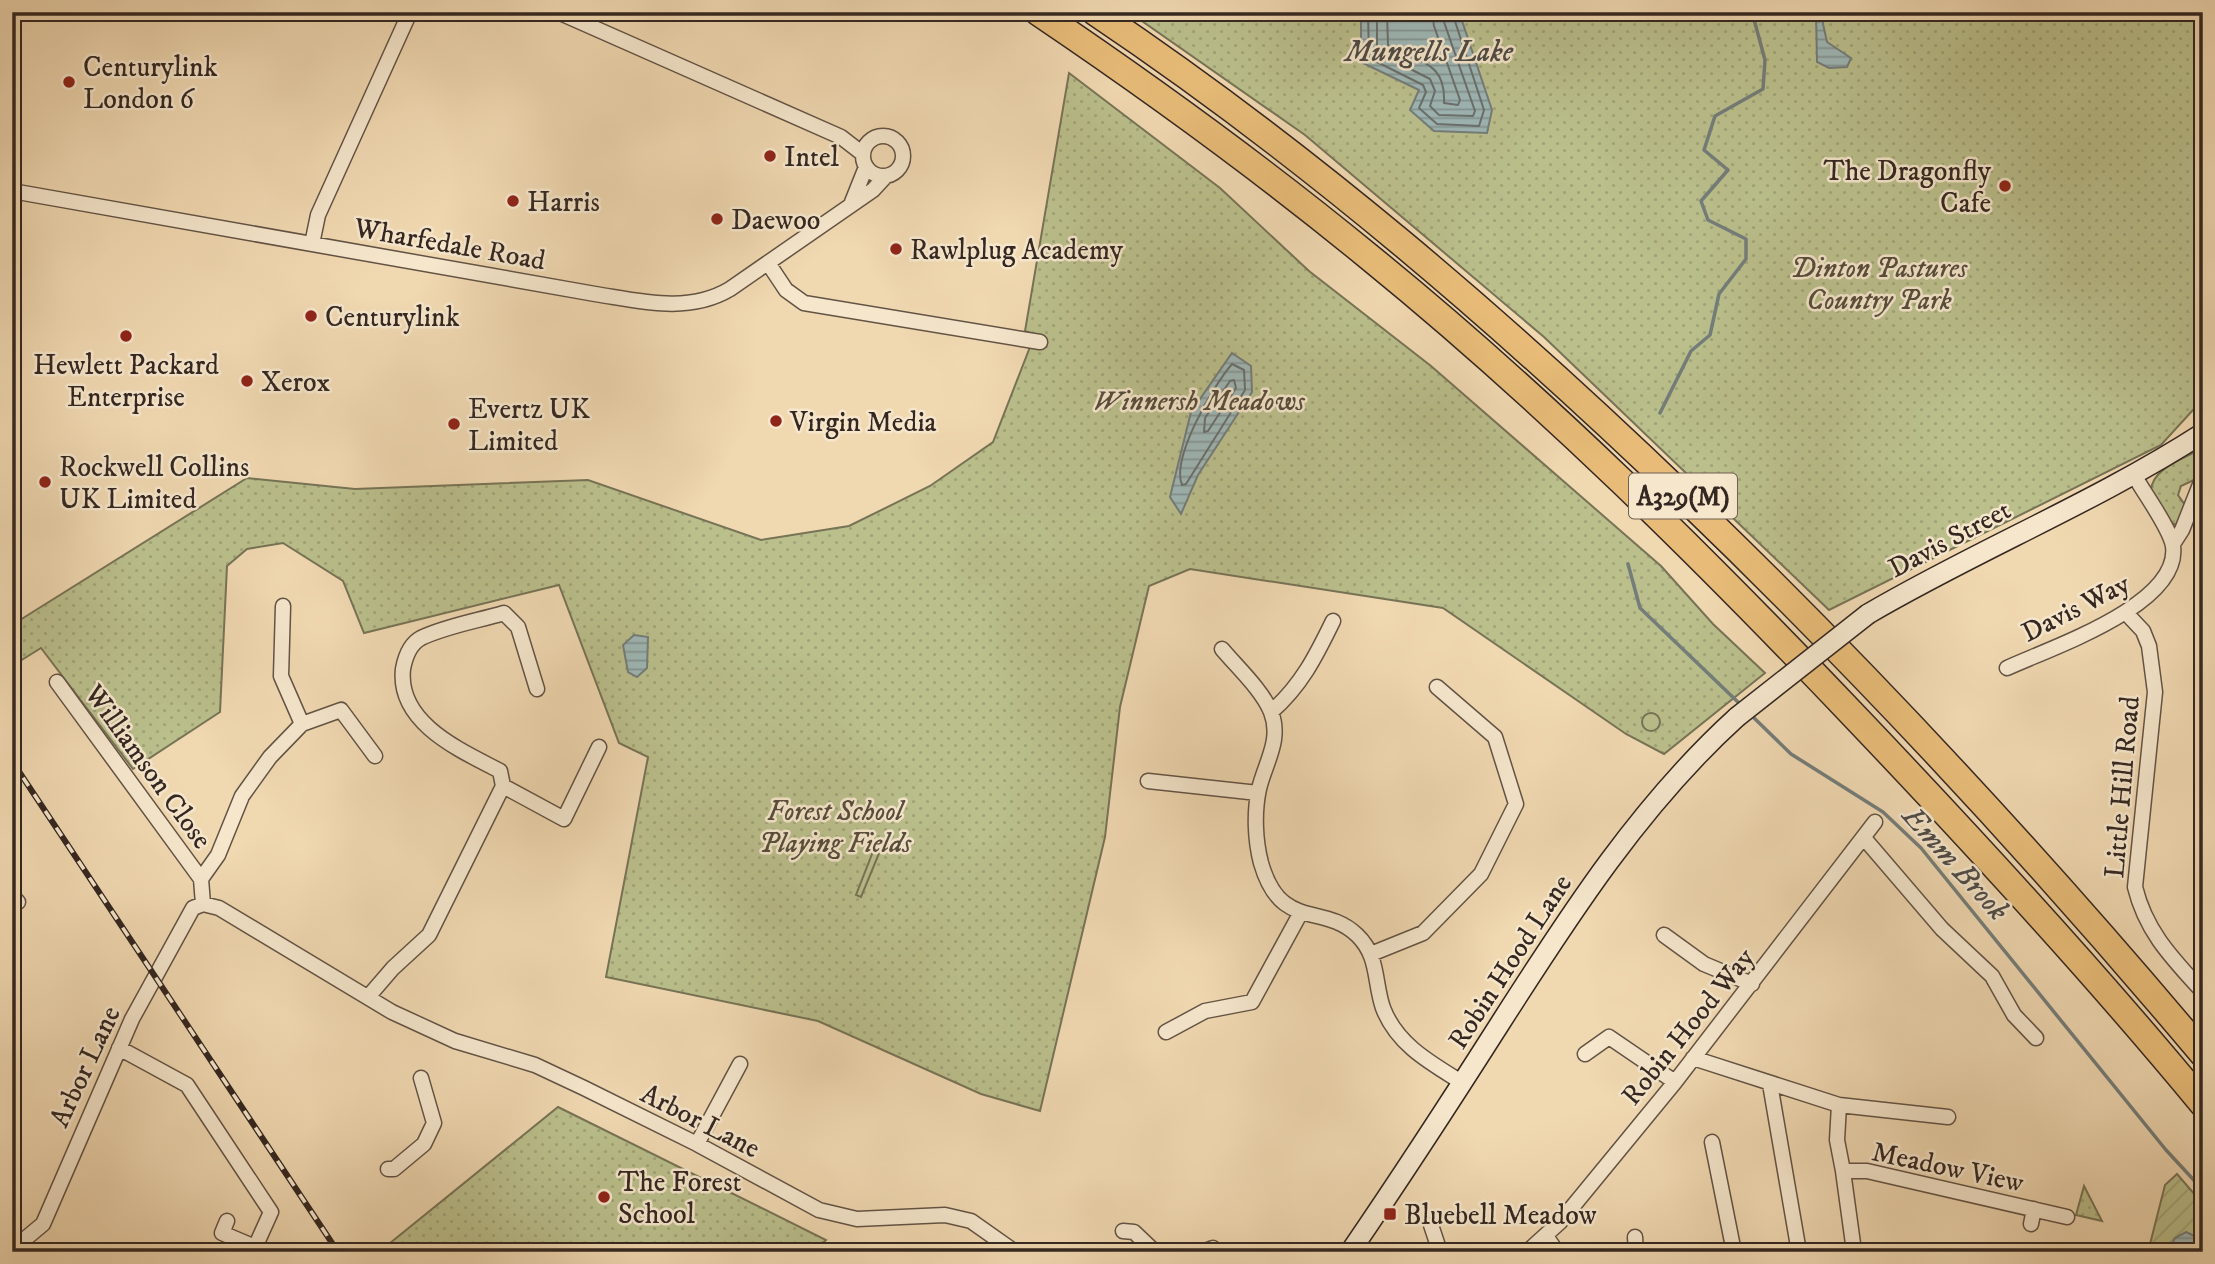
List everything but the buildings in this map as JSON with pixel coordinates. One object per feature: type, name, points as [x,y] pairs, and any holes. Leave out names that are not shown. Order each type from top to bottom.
[{"type":"highway","name":"A329(M)","points":[[1038,12],[1174,107],[1292,195],[1372,259],[1550,416],[1764,623],[1909,773],[2066,945],[2203,1104]]},
{"type":"highway","name":"A329(M)","points":[[1096,12],[1304,163],[1478,306],[1614,430],[1786,596],[1895,709],[2028,852],[2203,1054]]},
{"type":"main road","name":"Davis Street","points":[[1737,717],[1868,614],[1951,567],[2134,475],[2203,433]]},
{"type":"main road","name":"Robin Hood Lane","points":[[1350,1252],[1544,955],[1627,838],[1685,767],[1737,717]]},
{"type":"street","points":[[312,244],[318,215],[410,12]]},
{"type":"street","points":[[558,12],[841,137],[874,174],[885,177],[898,171],[904,152],[892,138],[841,137]]},
{"type":"street","points":[[852,202],[866,144],[874,138]]},
{"type":"street","name":"Wharfedale Road","points":[[12,191],[661,304],[682,304],[716,296],[873,190],[885,177]]},
{"type":"street","points":[[768,263],[786,290],[804,303],[1040,342]]},
{"type":"street","points":[[2134,475],[2173,544]]},
{"type":"street","name":"Davis Way","points":[[2007,668],[2127,614],[2146,600],[2167,573],[2173,558],[2173,544],[2182,530],[2202,480]]},
{"type":"street","points":[[283,606],[281,676],[302,724]]},
{"type":"street","points":[[368,998],[393,968],[429,935],[503,786],[500,771],[441,739],[415,714],[402,684],[405,657],[419,639],[504,613],[518,628],[537,689]]},
{"type":"street","name":"Little Hill Road","points":[[2127,614],[2143,632],[2149,646],[2155,692],[2135,887],[2143,916],[2163,946],[2203,992]]},
{"type":"street","points":[[1271,712],[1291,695],[1308,672],[1333,621]]},
{"type":"street","points":[[1222,649],[1271,712],[1275,730],[1274,746],[1258,793],[1256,814],[1262,866],[1276,894],[1300,914],[1348,928],[1371,954],[1382,1006],[1400,1038],[1462,1083]]},
{"type":"street","name":"Williamson Close","points":[[57,682],[201,880]]},
{"type":"street","points":[[1371,954],[1423,933],[1481,874],[1516,804],[1495,737],[1437,687]]},
{"type":"street","points":[[203,904],[201,880],[218,855],[242,796],[270,757],[302,724],[341,709],[375,756]]},
{"type":"street","points":[[503,786],[564,818],[599,747]]},
{"type":"street","points":[[1148,781],[1258,793]]},
{"type":"street","name":"Robin Hood Way","points":[[1527,1252],[1546,1236],[1675,1082],[1875,822]]},
{"type":"street","points":[[1864,838],[1958,946],[1992,976],[2014,1015],[2036,1038]]},
{"type":"street","name":"Arbor Lane","points":[[14,1250],[43,1224],[118,1048],[171,944],[193,908],[203,904],[219,908],[391,1012],[455,1041],[535,1065],[697,1144],[828,1214],[857,1219],[945,1215],[971,1221],[1015,1252]]},
{"type":"street","points":[[1166,1032],[1205,1011],[1252,1002],[1300,914]]},
{"type":"street","points":[[1664,935],[1703,964],[1752,984]]},
{"type":"street","points":[[1585,1055],[1609,1037],[1675,1082]]},
{"type":"street","points":[[118,1048],[187,1085],[271,1212],[254,1249],[222,1233]]},
{"type":"street","points":[[1693,1058],[1839,1105],[1948,1117]]},
{"type":"street","points":[[697,1144],[740,1064]]},
{"type":"street","points":[[388,1169],[394,1169],[424,1144],[434,1123],[421,1078]]},
{"type":"street","points":[[1770,1084],[1799,1252]]},
{"type":"street","name":"Meadow View","points":[[1839,1105],[1837,1140],[1843,1171],[1867,1171],[2032,1217],[2067,1217]]},
{"type":"street","points":[[1712,1142],[1734,1252]]},
{"type":"street","points":[[1843,1171],[1854,1251]]},
{"type":"street","points":[[1431,1225],[1440,1252]]},
{"type":"street","points":[[1124,1231],[1134,1232],[1155,1252]]},
{"type":"street","points":[[1546,1236],[1557,1252]]},
{"type":"green space","name":"Dinton Pastures Country Park","points":[[1129,12],[2203,12],[2203,399],[2161,445],[1829,610],[1544,337],[1305,135]]},
{"type":"green space","name":"Winnersh Meadows","points":[[1069,73],[1220,188],[1309,271],[1431,366],[1661,566],[1713,624],[1765,673],[1664,754],[1626,734],[1443,608],[1190,569],[1149,586],[1120,707],[1105,837],[1040,1111],[981,1094],[818,1021],[606,977],[648,757],[619,743],[559,585],[364,633],[343,581],[283,543],[247,549],[227,566],[220,712],[133,769],[41,648],[12,666],[12,625],[247,478],[355,489],[588,480],[761,540],[849,526],[930,486],[993,442],[1030,347],[1039,336],[1025,331]]},
{"type":"green space","points":[[2203,448],[2194,480],[2181,486],[2178,495],[2185,505],[2177,525],[2167,522],[2155,504],[2151,492],[2152,484],[2170,465]]},
{"type":"green space","points":[[1651,713],[1657,716],[1660,722],[1657,728],[1651,731],[1645,728],[1642,722],[1645,716]]},
{"type":"green space","points":[[874,849],[880,851],[861,897],[856,895]]},
{"type":"green space","name":"The Forest School","points":[[558,1107],[826,1240],[814,1252],[379,1252]]},
{"type":"green space","points":[[2177,1174],[2203,1204],[2203,1252],[2148,1252],[2165,1185]]},
{"type":"green space","points":[[2084,1186],[2102,1221],[2076,1215]]},
{"type":"water","name":"Mungells Lake","points":[[1361,12],[1459,12],[1492,110],[1487,133],[1434,131],[1410,110],[1419,90],[1361,62]]},
{"type":"water","points":[[1816,12],[1824,12],[1823,24],[1827,42],[1851,58],[1847,67],[1829,68],[1817,62]]},
{"type":"water","points":[[1232,353],[1251,366],[1252,392],[1198,475],[1181,514],[1170,497],[1191,412]]},
{"type":"water","points":[[634,635],[648,637],[647,668],[637,677],[628,672],[623,645]]},
{"type":"water","points":[[2186,1232],[2203,1240],[2203,1252],[2168,1252],[2175,1238]]},
{"type":"waterway","name":"Emm Brook","points":[[1660,413],[1691,351],[1710,335],[1719,294],[1746,259],[1746,239],[1708,220],[1701,201],[1728,170],[1704,150],[1715,116],[1763,89],[1765,60],[1752,12]]},
{"type":"waterway","name":"Emm Brook","points":[[1628,564],[1640,608],[1741,705]]},
{"type":"waterway","name":"Emm Brook","points":[[1751,715],[1791,754],[1883,812],[1921,848],[2166,1150],[2203,1190]]},
{"type":"railway","points":[[12,761],[338,1252]]},
{"type":"place","name":"Centurylink London 6","points":[[69,82]]},
{"type":"place","name":"Intel","points":[[770,156]]},
{"type":"place","name":"The Dragonfly Cafe","points":[[2005,186]]},
{"type":"place","name":"Harris","points":[[513,201]]},
{"type":"place","name":"Daewoo","points":[[717,219]]},
{"type":"place","name":"Rawlplug Academy","points":[[896,249]]},
{"type":"place","name":"Centurylink","points":[[311,316]]},
{"type":"place","name":"Hewlett Packard Enterprise","points":[[126,336]]},
{"type":"place","name":"Xerox","points":[[247,381]]},
{"type":"place","name":"Virgin Media","points":[[776,421]]},
{"type":"place","name":"Evertz UK Limited","points":[[454,424]]},
{"type":"place","name":"Rockwell Collins UK Limited","points":[[45,482]]},
{"type":"place","name":"The Forest School","points":[[604,1197]]},
{"type":"place","name":"Bluebell Meadow","points":[[1390,1214]]},
{"type":"park label","name":"Forest School Playing Fields","points":[[835,826]]}]
